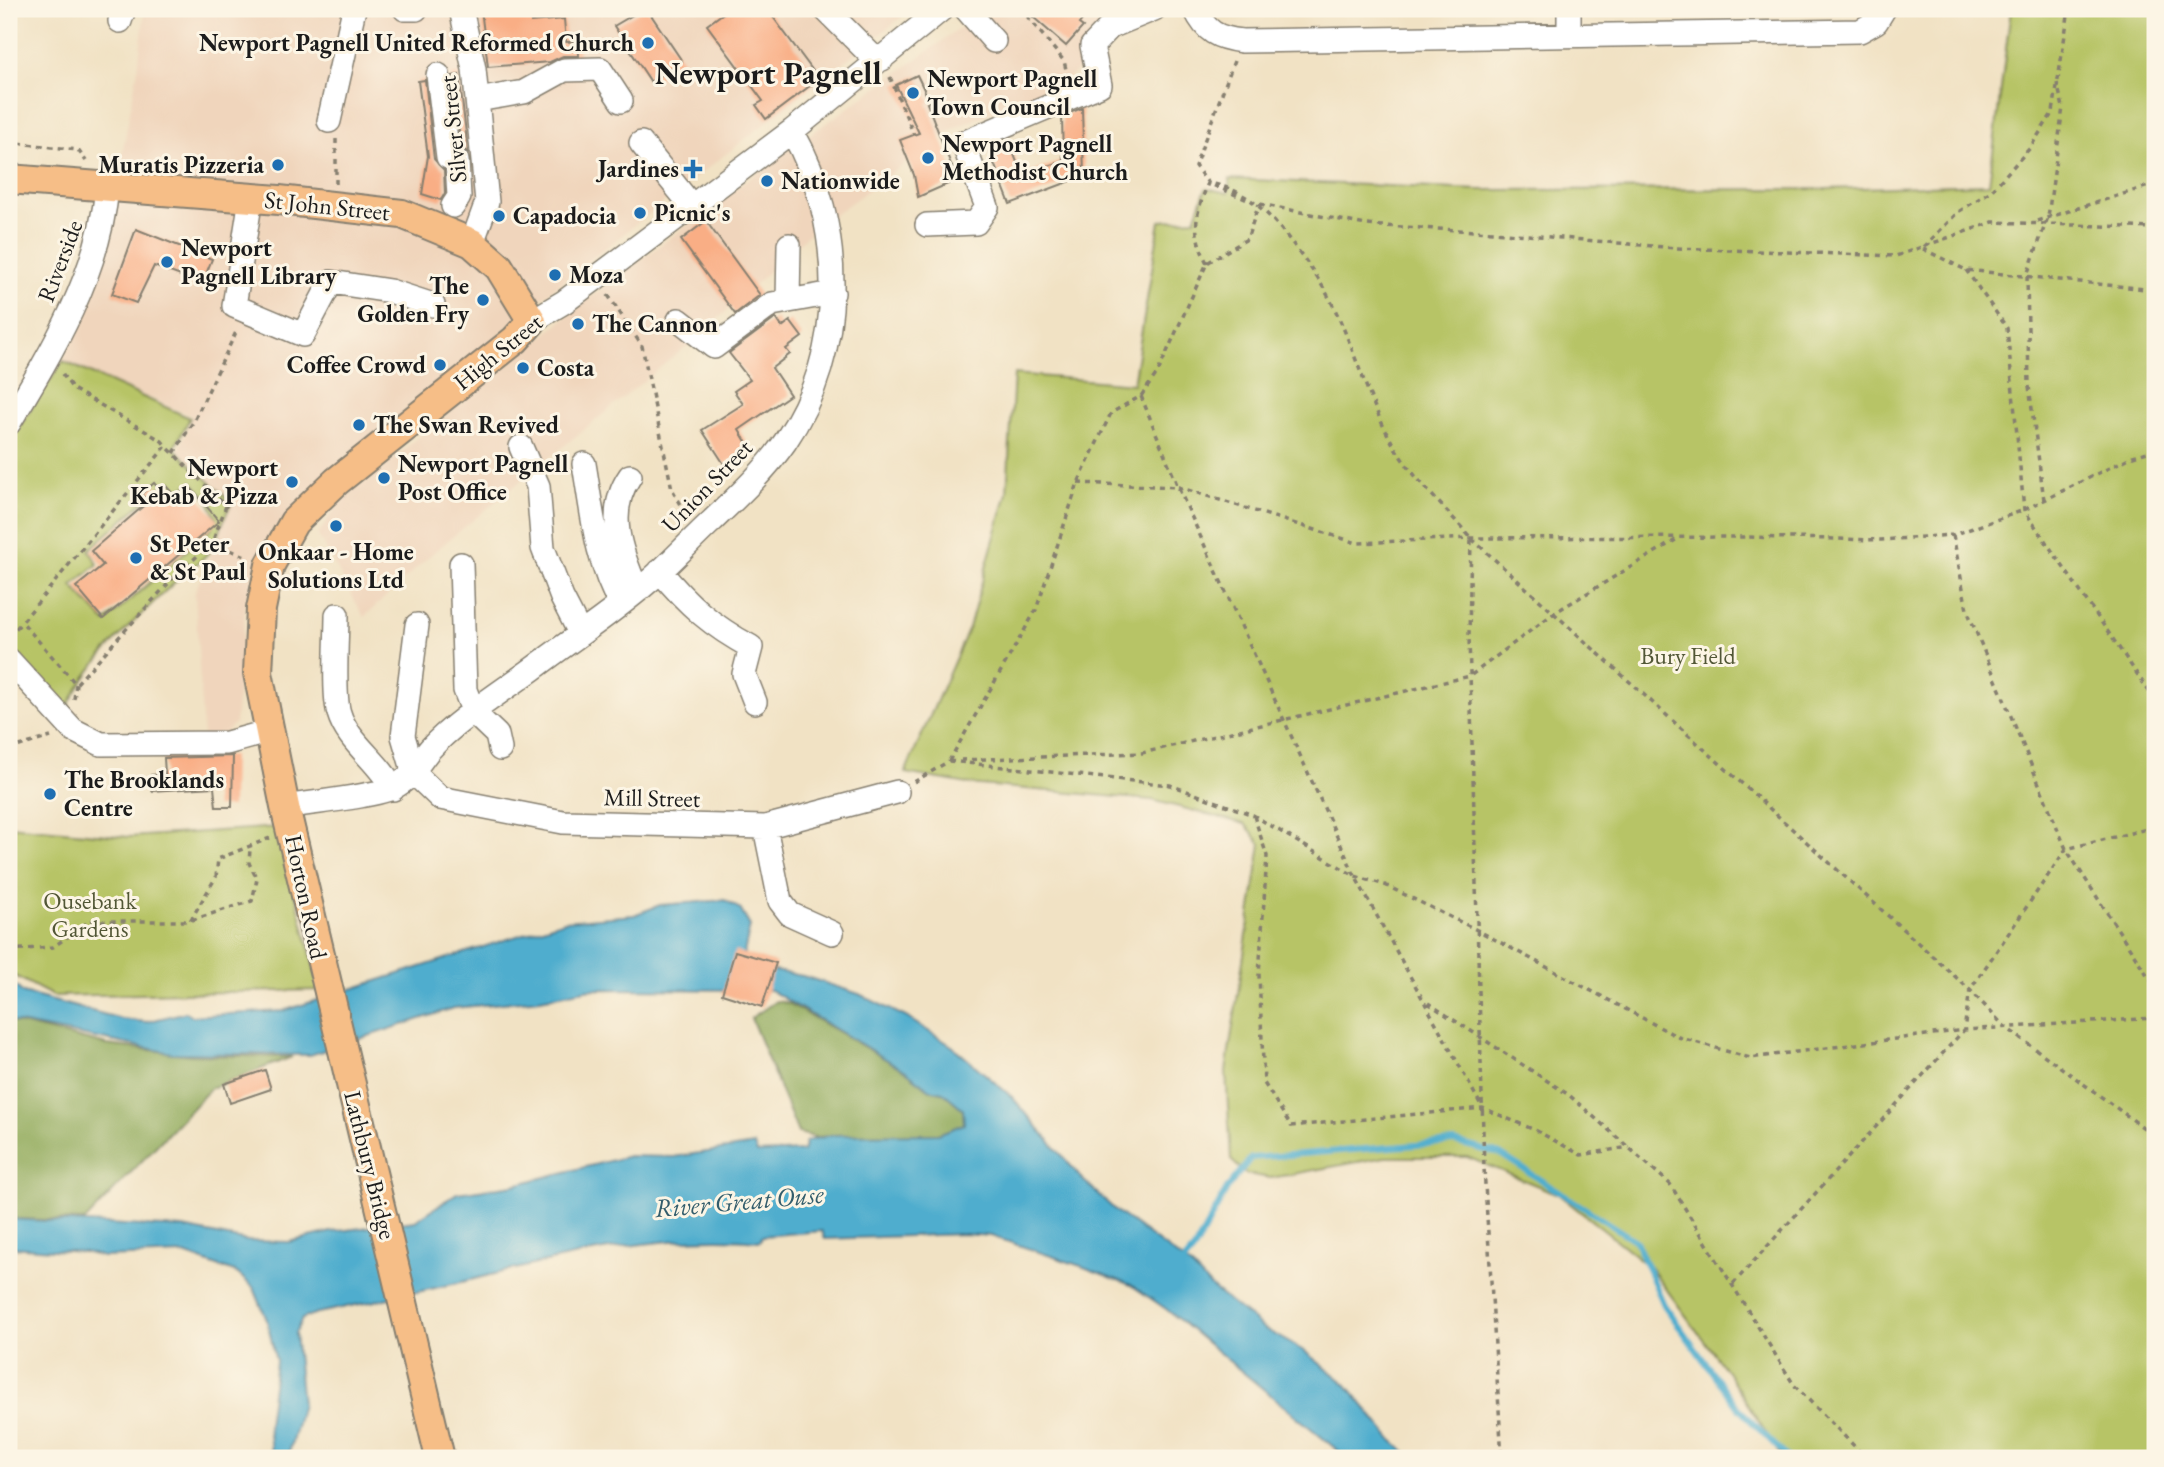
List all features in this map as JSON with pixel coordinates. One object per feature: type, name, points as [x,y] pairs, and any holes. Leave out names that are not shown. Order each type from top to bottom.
[{"type":"main road","name":"St John Street","points":[[9,179],[251,198],[402,214],[472,243],[499,267],[532,321]]},
{"type":"main road","name":"High Street","points":[[288,817],[258,673],[261,609],[270,565],[294,522],[337,481],[515,340],[532,321]]},
{"type":"main road","name":"Horton Road","points":[[288,817],[326,987]]},
{"type":"main road","name":"Lathbury Bridge","points":[[326,987],[439,1458]]},
{"type":"street","points":[[329,121],[354,9]]},
{"type":"street","points":[[405,9],[416,9]]},
{"type":"street","name":"Silver Street","points":[[461,9],[477,100],[486,202],[472,243]]},
{"type":"street","points":[[825,9],[870,54],[882,59]]},
{"type":"street","name":"High Street","points":[[532,321],[564,302],[792,131],[942,9]]},
{"type":"street","points":[[965,9],[994,41]]},
{"type":"street","points":[[927,225],[976,223],[987,207],[963,143],[1100,85],[1092,46],[1111,27],[1154,9]]},
{"type":"street","points":[[1195,9],[1208,32],[1220,38],[1242,41],[1860,31],[1876,22],[1884,9]]},
{"type":"street","points":[[1569,9],[1569,35]]},
{"type":"street","points":[[477,100],[524,92],[565,70],[600,69],[621,101]]},
{"type":"street","points":[[438,75],[448,157],[457,161],[458,197],[453,206]]},
{"type":"street","name":"Union Street","points":[[393,789],[414,773],[430,749],[660,571],[763,470],[785,442],[809,397],[826,348],[833,293],[833,267],[823,208],[805,153],[792,131]]},
{"type":"street","points":[[642,143],[691,205]]},
{"type":"street","name":"Riverside","points":[[9,423],[55,346],[96,250],[104,221],[107,187]]},
{"type":"street","points":[[251,198],[234,306],[303,335],[331,282],[390,291],[433,305]]},
{"type":"street","points":[[788,302],[789,245]]},
{"type":"street","points":[[679,320],[714,346],[772,304],[833,293]]},
{"type":"street","points":[[521,447],[538,486],[544,548],[562,598],[580,633]]},
{"type":"street","points":[[584,464],[600,551],[610,586],[629,597]]},
{"type":"street","points":[[629,597],[616,509],[620,491],[630,476]]},
{"type":"street","points":[[461,564],[465,690],[482,707],[500,749]]},
{"type":"street","points":[[660,571],[690,607],[725,633],[751,647],[744,674],[755,702]]},
{"type":"street","points":[[288,817],[393,789],[386,775],[352,735],[338,713],[337,615]]},
{"type":"street","points":[[414,773],[403,736],[417,625]]},
{"type":"street","points":[[9,660],[73,730],[101,744],[227,743],[270,731]]},
{"type":"street","name":"Mill Street","points":[[414,773],[440,797],[563,822],[765,827],[897,792]]},
{"type":"street","points":[[765,827],[780,901],[790,914],[832,933]]},
{"type":"path","points":[[1021,9],[1064,61],[1074,97]]},
{"type":"path","points":[[1923,249],[1958,212],[1991,191],[2029,148],[2053,112],[2069,9]]},
{"type":"path","points":[[1242,41],[1195,166],[1208,183],[1259,204],[1366,225],[1493,232],[1648,246],[1896,256],[1923,249],[1993,222],[2155,228]]},
{"type":"path","points":[[882,59],[914,135]]},
{"type":"path","points":[[2044,501],[2029,386],[2027,275],[2048,217],[2063,107],[2057,83]]},
{"type":"path","points":[[329,121],[338,143],[335,207]]},
{"type":"path","points":[[9,142],[78,150]]},
{"type":"path","points":[[1207,263],[1197,243],[1195,219],[1208,183]]},
{"type":"path","points":[[2032,222],[2155,184]]},
{"type":"path","points":[[949,761],[1036,610],[1078,482],[1111,412],[1141,396],[1158,372],[1207,263],[1247,239],[1259,204]]},
{"type":"path","points":[[1259,204],[1318,278],[1342,323],[1382,421],[1402,457],[1471,538],[1970,990],[2004,1026],[2155,1136]]},
{"type":"path","points":[[1923,249],[1966,270],[2155,290]]},
{"type":"path","points":[[1966,270],[2007,328],[2024,510],[2155,700]]},
{"type":"path","points":[[594,277],[633,328],[642,346],[672,489],[698,534]]},
{"type":"path","points":[[174,453],[195,419],[238,327],[234,306]]},
{"type":"path","points":[[55,346],[61,372],[73,389],[162,441],[226,506],[212,543],[176,575],[76,684],[73,701]]},
{"type":"path","points":[[1141,396],[1178,487],[1355,876],[1483,1108]]},
{"type":"path","points":[[9,636],[166,446]]},
{"type":"path","points":[[1078,482],[1178,487],[1357,543],[1471,538],[1881,540],[1953,535],[2024,510],[2133,456],[2155,450]]},
{"type":"path","points":[[1953,535],[1967,610],[2066,849],[2155,987]]},
{"type":"path","points":[[925,775],[949,761],[1142,753],[1284,717],[1470,676],[1554,613],[1679,537]]},
{"type":"path","points":[[1471,538],[1470,676],[1483,1136],[1502,1458]]},
{"type":"path","points":[[212,543],[270,565]]},
{"type":"path","points":[[22,622],[76,684]]},
{"type":"path","points":[[9,749],[73,730]]},
{"type":"path","points":[[949,761],[1170,785],[1254,815],[1355,876],[1385,885],[1478,930],[1678,1037],[1750,1058],[2004,1026],[2155,1018]]},
{"type":"path","points":[[1254,815],[1267,856],[1259,975],[1264,1083],[1291,1126],[1483,1108],[1537,1131],[1581,1155],[1629,1147]]},
{"type":"path","points":[[190,921],[216,877],[218,859],[250,849],[288,817]]},
{"type":"path","points":[[1733,1284],[1964,1030],[1970,990],[2066,849],[2155,827]]},
{"type":"path","points":[[9,950],[53,947],[90,921],[190,921],[253,901],[257,879],[249,863],[250,849]]},
{"type":"path","points":[[1426,1002],[1569,1095],[1670,1184],[1794,1385],[1866,1458]]},
{"type":"shaded area","points":[[145,9],[912,9],[553,289],[323,481],[264,547],[246,599],[235,723],[225,733],[203,737],[195,592],[232,502],[179,450],[192,416],[63,361],[106,242],[138,68]]},
{"type":"shaded area","points":[[983,9],[1139,9],[1065,82],[954,128],[813,230],[704,332],[435,551],[364,617],[318,535],[338,503],[591,297],[773,161],[972,20]]},
{"type":"green space","name":"Bury Field","points":[[2011,9],[2155,9],[2155,1458],[1782,1458],[1730,1376],[1650,1267],[1558,1194],[1467,1157],[1385,1157],[1271,1178],[1246,1174],[1231,1160],[1226,1071],[1261,844],[1245,824],[1152,800],[968,784],[905,773],[969,628],[1007,493],[1014,374],[1133,384],[1160,221],[1195,219],[1206,188],[1228,193],[1230,179],[1480,190],[1826,189],[1989,184]]},
{"type":"green space","points":[[63,361],[190,418],[174,448],[232,503],[210,552],[177,580],[100,658],[65,712],[9,647],[9,442]],"holes":[[[192,482],[208,499],[217,519],[211,529],[105,622],[72,586],[98,564],[89,550],[165,483],[177,491]]]},
{"type":"green space","name":"Ousebank Gardens","points":[[9,826],[129,837],[278,827],[320,990],[53,996],[9,973]]},
{"type":"green space","points":[[776,1001],[788,1003],[906,1071],[929,1089],[943,1092],[963,1109],[965,1124],[938,1134],[814,1137],[798,1133],[751,1018]]},
{"type":"green space","points":[[9,1021],[107,1045],[192,1055],[292,1057],[211,1088],[85,1221],[9,1219]]},
{"type":"water","name":"River Great Ouse","points":[[725,900],[740,909],[750,926],[743,958],[769,970],[803,976],[859,994],[906,1017],[952,1046],[1012,1097],[1083,1180],[1116,1211],[1192,1267],[1211,1287],[1263,1328],[1304,1351],[1346,1384],[1392,1440],[1413,1458],[1347,1458],[1166,1309],[1131,1285],[991,1236],[964,1234],[825,1239],[822,1231],[762,1236],[760,1241],[686,1240],[611,1249],[314,1314],[302,1319],[295,1333],[302,1404],[290,1458],[272,1458],[268,1425],[276,1361],[267,1320],[254,1288],[237,1273],[184,1254],[103,1257],[84,1252],[9,1247],[9,1219],[183,1228],[248,1241],[289,1242],[331,1232],[415,1221],[457,1193],[514,1185],[629,1156],[673,1157],[754,1145],[757,1153],[803,1151],[806,1141],[832,1135],[938,1134],[964,1124],[963,1109],[943,1092],[929,1089],[906,1071],[770,990],[590,989],[540,999],[454,1008],[310,1055],[172,1053],[9,1021],[9,980],[23,993],[122,1019],[146,1022],[186,1012],[191,1016],[283,1011],[564,921],[634,915],[660,905]]},
{"type":"building","points":[[481,9],[530,9],[531,22],[564,19],[566,42],[578,41],[579,56],[563,56],[550,62],[488,67]]},
{"type":"building","name":"Newport Pagnell United Reformed Church","points":[[647,9],[682,61],[651,82],[614,26]]},
{"type":"building","points":[[729,9],[767,9],[819,79],[766,119],[756,105],[763,101],[707,25]]},
{"type":"building","points":[[1024,9],[1091,9],[1079,24],[1083,27],[1066,46]]},
{"type":"building","points":[[459,75],[468,153],[461,147],[452,76]]},
{"type":"building","name":"Newport Pagnell Methodist Church","points":[[917,75],[930,102],[927,103],[957,180],[918,197],[914,175],[900,140],[919,133],[896,85]]},
{"type":"building","points":[[425,80],[434,159],[444,170],[445,193],[441,200],[422,194],[428,156],[418,81]]},
{"type":"building","points":[[1082,108],[1084,176],[1010,204],[988,148],[1008,139],[1022,175],[1063,161],[1062,116]]},
{"type":"building","points":[[706,221],[760,295],[735,314],[681,240]]},
{"type":"building","name":"Newport Pagnell Library","points":[[136,229],[212,259],[202,284],[154,266],[136,303],[112,294]]},
{"type":"building","points":[[776,318],[782,327],[790,321],[802,337],[786,349],[790,354],[772,368],[790,395],[739,430],[750,448],[724,464],[702,430],[743,404],[734,391],[750,380],[729,353]]},
{"type":"building","name":"St Peter & St Paul","points":[[154,483],[161,491],[166,486],[176,497],[189,486],[219,521],[103,619],[76,587],[103,565],[91,551],[148,502],[141,494]]},
{"type":"building","points":[[233,756],[232,807],[216,807],[214,787],[152,791],[151,775],[165,774],[164,758]]},
{"type":"building","points":[[735,951],[776,963],[762,1007],[722,994]]},
{"type":"building","points":[[265,1070],[271,1089],[230,1103],[224,1084]]},
{"type":"waterway","points":[[1180,1266],[1194,1250],[1228,1187],[1251,1158],[1454,1142],[1500,1154],[1636,1241],[1664,1305],[1738,1408],[1788,1458]]},
{"type":"place","name":"Newport Pagnell United Reformed Church","points":[[648,43]]},
{"type":"place","name":"Newport Pagnell Town Council","points":[[913,93]]},
{"type":"place","name":"Newport Pagnell Methodist Church","points":[[928,158]]},
{"type":"place","name":"Muratis Pizzeria","points":[[278,165]]},
{"type":"place","name":"Jardines","points":[[693,169]]},
{"type":"place","name":"Nationwide","points":[[767,181]]},
{"type":"place","name":"Picnic's","points":[[640,213]]},
{"type":"place","name":"Capadocia","points":[[499,216]]},
{"type":"place","name":"Newport Pagnell Library","points":[[167,262]]},
{"type":"place","name":"Moza","points":[[555,275]]},
{"type":"place","name":"The Golden Fry","points":[[483,300]]},
{"type":"place","name":"The Cannon","points":[[578,324]]},
{"type":"place","name":"Coffee Crowd","points":[[440,365]]},
{"type":"place","name":"Costa","points":[[523,368]]},
{"type":"place","name":"The Swan Revived","points":[[359,425]]},
{"type":"place","name":"Newport Pagnell Post Office","points":[[384,478]]},
{"type":"place","name":"Newport Kebab & Pizza","points":[[292,482]]},
{"type":"place","name":"Onkaar - Home Solutions Ltd","points":[[336,526]]},
{"type":"place","name":"St Peter & St Paul","points":[[136,558]]},
{"type":"place","name":"The Brooklands Centre","points":[[50,794]]},
{"type":"district","name":"Newport Pagnell","points":[[768,73]]}]
